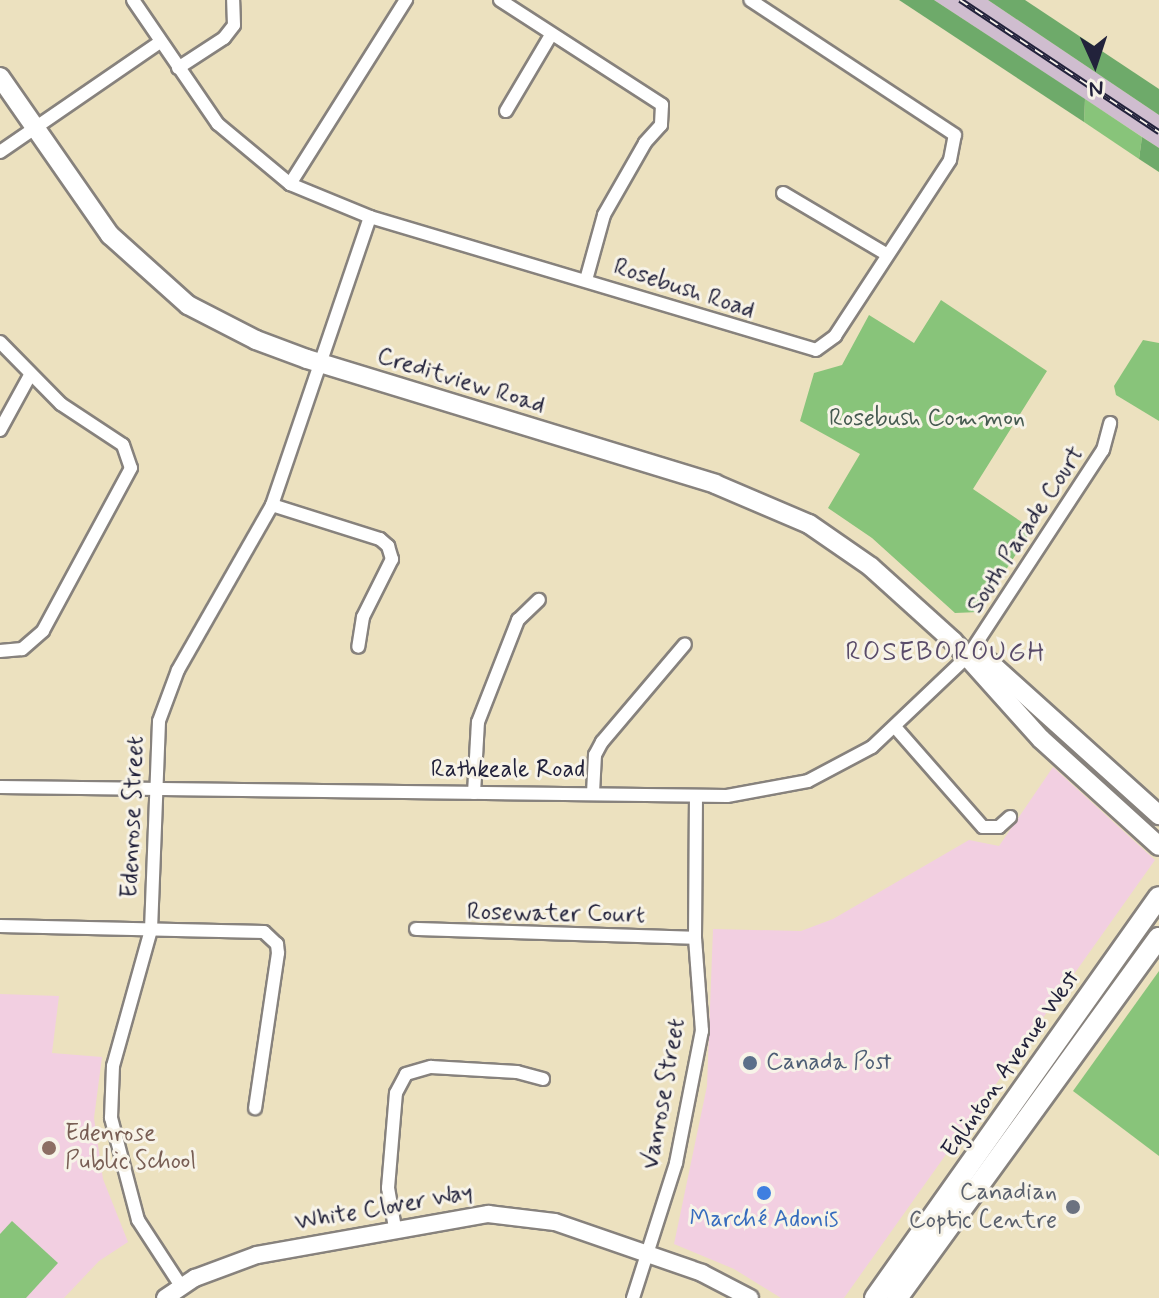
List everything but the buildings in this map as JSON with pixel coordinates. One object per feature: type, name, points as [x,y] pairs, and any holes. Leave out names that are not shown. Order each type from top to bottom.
[{"type":"main road","name":"Creditview Road","points":[[0,77],[110,235],[143,269],[188,305],[256,340],[321,364],[776,507],[871,567],[968,656],[977,674],[1041,739],[1159,846]]},
{"type":"main road","name":"Creditview Road","points":[[968,656],[989,662],[1159,815]]},
{"type":"main road","name":"Eglinton Avenue West","points":[[875,1298],[1159,897]]},
{"type":"main road","name":"Eglinton Avenue West","points":[[897,1298],[1155,948]]},
{"type":"street","name":"Rosebush Road","points":[[133,0],[218,124],[290,184],[370,217],[816,350],[835,336],[950,160],[955,135],[750,0]]},
{"type":"street","points":[[178,68],[224,38],[234,25],[233,0]]},
{"type":"street","points":[[290,184],[406,0]]},
{"type":"street","points":[[500,0],[662,105],[664,116],[609,202],[586,280]]},
{"type":"street","points":[[506,111],[551,35]]},
{"type":"street","points":[[0,152],[160,42]]},
{"type":"street","points":[[783,193],[886,254]]},
{"type":"street","name":"Edenrose Street","points":[[181,1286],[138,1220],[111,1118],[113,1066],[151,930],[153,787],[159,721],[178,670],[272,505],[370,217]]},
{"type":"street","points":[[0,342],[29,377],[123,445],[131,468],[43,631],[22,649],[0,651]]},
{"type":"street","points":[[0,430],[29,377]]},
{"type":"street","name":"South Parade Court","points":[[968,656],[1103,450],[1110,423]]},
{"type":"street","points":[[272,505],[380,539],[388,546],[392,559],[363,617],[358,647]]},
{"type":"street","points":[[474,793],[478,722],[518,620],[539,600]]},
{"type":"street","points":[[593,793],[595,755],[602,742],[685,644]]},
{"type":"street","name":"Rathkeale Road","points":[[0,787],[696,796],[783,789],[845,765],[895,727],[968,656]]},
{"type":"street","points":[[895,727],[983,827],[999,827],[1010,817]]},
{"type":"street","name":"Vanrose Street","points":[[633,1298],[650,1255],[676,1163],[702,1031],[695,938],[696,796]]},
{"type":"street","points":[[0,926],[255,931],[277,944],[263,1078],[255,1108]]},
{"type":"street","name":"Rosewater Court","points":[[416,929],[695,938]]},
{"type":"street","points":[[395,1228],[388,1188],[396,1093],[406,1074],[431,1067],[517,1072],[543,1079]]},
{"type":"street","name":"White Clover Way","points":[[165,1298],[181,1286],[239,1260],[461,1216],[516,1215],[555,1222],[650,1255],[750,1298]]},
{"type":"shaded area","points":[[934,0],[988,0],[1159,115],[1159,148]]},
{"type":"shaded area","points":[[1053,767],[1155,860],[844,1298],[781,1298],[734,1269],[674,1244],[707,1086],[713,929],[801,931],[833,919],[969,840],[999,846]]},
{"type":"shaded area","name":"Edenrose Public School","points":[[0,994],[59,996],[52,1053],[102,1057],[94,1118],[103,1179],[128,1242],[99,1261],[64,1298],[0,1298]]},
{"type":"green space","points":[[899,0],[934,0],[1085,99],[1084,122]]},
{"type":"green space","points":[[988,0],[1025,0],[1159,89],[1159,115]]},
{"type":"green space","points":[[1085,99],[1142,137],[1139,159],[1084,122]]},
{"type":"green space","points":[[1142,137],[1159,148],[1159,172],[1139,159]]},
{"type":"green space","name":"Rosebush Common","points":[[941,300],[1047,371],[973,489],[1032,529],[979,612],[955,613],[872,538],[828,508],[860,454],[800,421],[814,373],[842,365],[869,315],[914,343]]},
{"type":"green space","points":[[1143,340],[1159,343],[1159,421],[1116,395],[1114,386]]},
{"type":"green space","points":[[1159,971],[1159,1156],[1073,1091]]},
{"type":"green space","points":[[12,1221],[58,1263],[26,1298],[0,1298],[0,1234]]},
{"type":"railway","points":[[960,0],[1159,132]]},
{"type":"place","name":"Canada Post","points":[[750,1063]]},
{"type":"place","name":"Edenrose Public School","points":[[49,1148]]},
{"type":"place","name":"Marché Adonis","points":[[764,1193]]},
{"type":"place","name":"Canadian Coptic Centre","points":[[1073,1207]]},
{"type":"district","name":"ROSEBOROUGH","points":[[946,654]]}]
